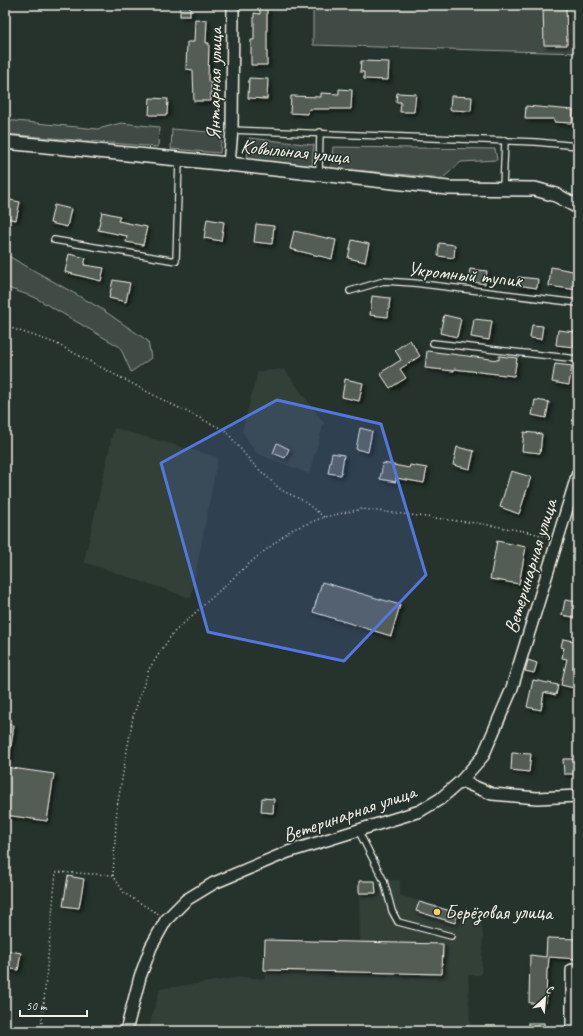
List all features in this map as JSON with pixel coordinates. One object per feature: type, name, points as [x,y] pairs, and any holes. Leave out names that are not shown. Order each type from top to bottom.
[{"type":"street","name":"Янтарная улица","points":[[229,164],[232,130],[233,5]]},
{"type":"street","name":"Ковыльная улица","points":[[5,142],[319,173],[448,188],[535,189],[556,195],[578,207]]},
{"type":"street","name":"Ветеринарная улица","points":[[126,1031],[140,977],[151,948],[166,920],[186,900],[214,883],[288,852],[358,829],[420,811],[440,799],[461,782],[483,756],[511,691],[578,473]]},
{"type":"street","points":[[461,782],[492,794],[537,798],[578,796]]},
{"type":"street","points":[[572,970],[572,1031]]},
{"type":"lane","points":[[232,130],[320,132],[505,140],[578,146]]},
{"type":"lane","points":[[319,173],[320,132]]},
{"type":"lane","points":[[503,188],[505,140]]},
{"type":"lane","points":[[54,240],[176,260],[179,160]]},
{"type":"lane","name":"Укромный тупик","points":[[350,291],[384,282],[414,283],[578,303]]},
{"type":"lane","points":[[433,343],[578,359]]},
{"type":"lane","points":[[358,829],[384,881],[392,910],[398,922],[451,936]]},
{"type":"path","points":[[5,326],[55,343],[165,402],[226,431],[252,463],[281,490],[302,500],[324,517]]},
{"type":"path","points":[[166,920],[124,892],[113,875],[120,792],[133,717],[149,669],[173,634],[252,561],[292,530],[324,517],[362,509],[484,524],[529,532],[557,539]]},
{"type":"path","points":[[41,1031],[56,872],[113,875]]},
{"type":"highlighted area","points":[[277,400],[381,424],[426,575],[344,661],[208,632],[161,463]]},
{"type":"shaded area","points":[[313,5],[578,5],[578,53],[313,45]]},
{"type":"shaded area","points":[[5,120],[98,129],[121,123],[159,127],[158,147],[5,134]]},
{"type":"shaded area","points":[[172,129],[222,133],[220,153],[171,149]]},
{"type":"shaded area","points":[[249,138],[314,145],[312,166],[247,159]]},
{"type":"shaded area","points":[[333,147],[495,149],[497,160],[461,162],[443,178],[331,168]]},
{"type":"shaded area","points":[[5,254],[100,308],[148,341],[151,358],[131,372],[120,347],[34,297],[5,287]]},
{"type":"shaded area","points":[[284,369],[324,423],[309,474],[256,453],[242,431],[258,371]]},
{"type":"shaded area","points":[[114,428],[218,457],[191,598],[84,562]]},
{"type":"shaded area","points":[[400,880],[400,895],[481,921],[483,936],[481,975],[468,975],[470,1027],[458,1028],[458,1031],[148,1031],[160,989],[242,977],[265,979],[265,940],[360,942],[359,881]]},
{"type":"building","points":[[180,5],[190,5],[190,16],[180,16]]},
{"type":"building","points":[[260,5],[267,5],[267,65],[251,65],[251,40],[254,40],[254,13],[260,14]]},
{"type":"building","points":[[543,5],[566,5],[567,45],[544,45]]},
{"type":"building","points":[[195,19],[207,20],[206,43],[209,43],[208,82],[211,82],[211,101],[194,101],[193,70],[186,69],[187,42],[194,42]]},
{"type":"building","points":[[361,61],[389,62],[388,80],[364,79],[364,72],[360,72]]},
{"type":"building","points":[[249,78],[268,79],[267,99],[248,98]]},
{"type":"building","points":[[339,89],[352,90],[351,109],[309,109],[308,114],[290,113],[291,96],[321,97],[321,93],[339,94]]},
{"type":"building","points":[[397,93],[416,94],[414,112],[400,112],[401,102],[396,102]]},
{"type":"building","points":[[451,96],[472,97],[471,111],[450,110]]},
{"type":"building","points":[[150,98],[168,99],[167,115],[149,115]]},
{"type":"building","points":[[526,106],[573,110],[572,123],[554,122],[554,119],[525,119]]},
{"type":"building","points":[[5,199],[20,202],[16,220],[5,218]]},
{"type":"building","points":[[54,205],[71,209],[67,227],[50,223]]},
{"type":"building","points":[[102,212],[120,216],[118,221],[147,227],[143,245],[126,242],[127,236],[98,230]]},
{"type":"building","points":[[207,219],[224,222],[221,241],[204,238]]},
{"type":"building","points":[[256,224],[274,226],[272,244],[254,242]]},
{"type":"building","points":[[294,231],[336,240],[332,259],[290,249]]},
{"type":"building","points":[[352,240],[369,244],[365,262],[348,258]]},
{"type":"building","points":[[439,243],[455,245],[454,258],[438,256]]},
{"type":"building","points":[[69,254],[86,258],[84,265],[104,268],[101,281],[65,272]]},
{"type":"building","points":[[551,267],[578,272],[578,290],[549,286]]},
{"type":"building","points":[[470,269],[487,271],[485,284],[468,281]]},
{"type":"building","points":[[518,277],[538,279],[537,288],[517,285]]},
{"type":"building","points":[[113,280],[130,283],[126,302],[109,298]]},
{"type":"building","points":[[372,296],[390,298],[388,317],[370,315]]},
{"type":"building","points":[[444,315],[461,319],[457,337],[440,333]]},
{"type":"building","points":[[474,319],[492,321],[489,340],[471,337]]},
{"type":"building","points":[[532,325],[543,326],[541,339],[530,338]]},
{"type":"building","points":[[558,330],[575,332],[574,347],[556,345]]},
{"type":"building","points":[[410,340],[420,356],[400,369],[406,378],[390,388],[380,373],[401,360],[395,350]]},
{"type":"building","points":[[427,351],[499,360],[499,356],[517,358],[514,376],[454,369],[454,371],[425,368]]},
{"type":"building","points":[[555,364],[572,366],[569,385],[552,382]]},
{"type":"building","points":[[345,379],[363,383],[359,401],[342,397]]},
{"type":"building","points":[[535,400],[549,402],[546,418],[532,415]]},
{"type":"building","points":[[360,428],[372,431],[368,452],[356,449]]},
{"type":"building","points":[[524,432],[542,434],[540,453],[522,451]]},
{"type":"building","points":[[277,443],[289,449],[285,458],[273,453]]},
{"type":"building","points":[[457,447],[474,451],[470,469],[453,465]]},
{"type":"building","points":[[332,453],[344,455],[341,475],[328,473]]},
{"type":"building","points":[[383,463],[409,468],[410,465],[427,468],[424,483],[396,478],[396,482],[380,479]]},
{"type":"building","points":[[511,471],[531,477],[519,514],[500,507]]},
{"type":"building","points":[[497,541],[526,547],[519,584],[490,579]]},
{"type":"building","points":[[322,582],[400,605],[391,636],[313,612]]},
{"type":"building","points":[[565,600],[578,602],[578,618],[562,615]]},
{"type":"building","points":[[563,639],[578,642],[574,669],[578,670],[578,689],[561,685],[567,659],[562,658],[564,648],[561,647]]},
{"type":"building","points":[[528,660],[537,663],[534,673],[525,671]]},
{"type":"building","points":[[533,680],[558,685],[556,695],[544,692],[541,710],[527,707]]},
{"type":"building","points":[[5,723],[14,725],[9,760],[5,759]]},
{"type":"building","points":[[512,753],[531,754],[529,772],[511,770]]},
{"type":"building","points":[[563,759],[575,759],[575,774],[564,774]]},
{"type":"building","points":[[5,767],[54,774],[47,821],[5,815]]},
{"type":"building","points":[[262,798],[274,799],[273,813],[261,812]]},
{"type":"building","points":[[68,876],[84,879],[79,908],[63,906]]},
{"type":"building","points":[[359,881],[375,881],[376,893],[359,893]]},
{"type":"building","name":"Берёзовая улица","points":[[419,902],[458,913],[455,923],[416,911]]},
{"type":"building","points":[[547,938],[578,939],[578,959],[549,957],[547,969],[546,1003],[529,1003],[530,955],[546,957]]},
{"type":"building","points":[[265,940],[443,944],[442,974],[264,970]]},
{"type":"building","points":[[5,950],[21,953],[18,970],[5,968]]},
{"type":"building","points":[[528,1023],[544,1023],[544,1031],[528,1031]]},
{"type":"place","name":"Берёзовая улица","points":[[437,912]]}]
